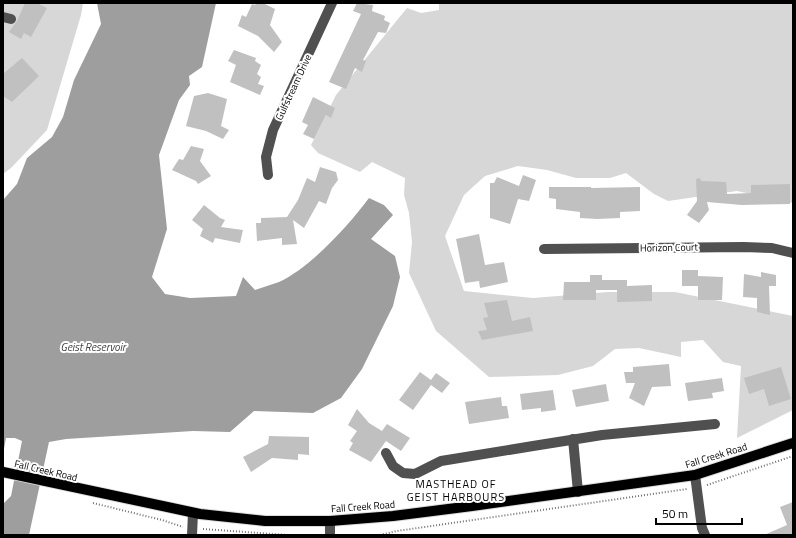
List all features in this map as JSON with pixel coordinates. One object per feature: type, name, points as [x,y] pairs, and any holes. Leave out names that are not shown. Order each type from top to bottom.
[{"type":"main road","name":"Fall Creek Road","points":[[3,472],[56,485],[193,513],[265,521],[330,521],[393,516],[695,475],[793,443]]},
{"type":"street","name":"Gulfstream Drive","points":[[268,175],[266,157],[273,130],[332,3]]},
{"type":"street","name":"Horizon Court","points":[[544,249],[744,247],[772,248],[793,253]]},
{"type":"street","points":[[386,453],[393,466],[403,473],[415,474],[434,463],[573,439],[715,424]]},
{"type":"street","points":[[573,439],[578,492]]},
{"type":"street","points":[[695,475],[702,528],[705,535]]},
{"type":"street","points":[[192,535],[193,513]]},
{"type":"street","points":[[330,521],[330,535]]},
{"type":"shaded area","points":[[3,3],[83,3],[81,15],[47,130],[11,168],[3,174]]},
{"type":"shaded area","points":[[439,3],[793,3],[793,203],[737,191],[668,201],[654,194],[626,173],[610,178],[576,178],[547,170],[518,166],[485,176],[464,195],[445,236],[464,291],[533,298],[608,292],[675,292],[793,316],[793,410],[737,438],[741,366],[723,362],[703,340],[681,342],[681,357],[639,348],[615,349],[593,366],[558,375],[489,377],[436,331],[409,273],[412,242],[409,213],[404,195],[405,178],[372,162],[360,172],[318,153],[311,145],[336,95],[407,8],[421,13],[439,10]]},
{"type":"water","name":"Geist Reservoir","points":[[97,3],[216,3],[202,67],[189,76],[190,85],[179,100],[159,155],[167,229],[152,277],[165,294],[190,298],[236,296],[243,277],[255,290],[279,282],[303,267],[328,245],[351,221],[369,198],[384,205],[393,215],[371,239],[395,256],[400,277],[393,306],[362,369],[341,398],[313,413],[254,411],[230,432],[193,431],[66,439],[49,442],[29,535],[3,535],[3,504],[11,496],[22,441],[15,438],[6,438],[3,449],[3,200],[17,184],[27,158],[52,137],[63,117],[74,80],[101,24]]},
{"type":"building","points":[[25,3],[37,3],[47,8],[31,37],[24,33],[21,39],[9,32],[17,21]]},
{"type":"building","points":[[256,3],[263,3],[275,9],[270,25],[282,42],[274,52],[258,36],[238,26],[242,15],[246,17],[252,4],[255,5]]},
{"type":"building","points":[[357,3],[373,5],[372,11],[385,16],[384,20],[390,23],[386,33],[378,32],[363,60],[366,61],[362,72],[355,68],[346,89],[329,82],[361,14],[353,11]]},
{"type":"building","points":[[234,50],[256,58],[255,61],[261,65],[257,74],[261,77],[258,84],[264,86],[260,95],[230,82],[236,65],[228,61]]},
{"type":"building","points":[[22,58],[39,76],[12,102],[3,96],[3,74]]},
{"type":"building","points":[[208,93],[227,99],[221,126],[229,130],[223,139],[206,131],[186,126],[194,96]]},
{"type":"building","points":[[313,97],[335,108],[331,118],[326,115],[314,139],[303,134],[308,125],[302,122]]},
{"type":"building","points":[[191,146],[204,149],[200,161],[211,176],[198,184],[196,181],[172,170],[179,159],[183,160]]},
{"type":"building","points":[[320,167],[336,172],[338,180],[332,188],[326,204],[319,201],[304,228],[293,220],[297,244],[282,245],[282,238],[257,241],[256,223],[261,223],[261,218],[287,217],[298,200],[307,178],[315,182]]},
{"type":"building","points":[[523,175],[536,180],[529,201],[518,199],[510,224],[490,218],[490,183],[494,183],[497,177],[519,186]]},
{"type":"building","points":[[700,178],[701,181],[726,182],[727,194],[751,193],[751,185],[790,184],[790,204],[742,205],[707,202],[709,210],[699,223],[687,215],[697,201],[696,179]]},
{"type":"building","points":[[549,187],[640,187],[640,211],[620,212],[620,218],[580,218],[580,212],[556,209],[556,199],[549,198]]},
{"type":"building","points":[[204,205],[220,218],[225,220],[221,227],[243,230],[240,243],[215,238],[213,243],[200,236],[203,229],[192,220]]},
{"type":"building","points":[[479,234],[485,265],[504,262],[508,282],[480,288],[479,281],[465,283],[456,239]]},
{"type":"building","points":[[682,270],[698,270],[698,276],[723,277],[722,300],[698,300],[698,286],[682,286]]},
{"type":"building","points":[[761,272],[776,275],[776,286],[769,286],[770,315],[757,312],[757,298],[743,297],[744,274],[761,277]]},
{"type":"building","points":[[590,275],[602,275],[602,280],[627,280],[627,286],[652,285],[652,301],[617,302],[617,290],[596,290],[596,300],[563,300],[564,282],[590,282]]},
{"type":"building","points":[[507,300],[512,321],[530,317],[533,331],[482,340],[478,331],[487,330],[483,318],[488,317],[484,303]]},
{"type":"building","points":[[669,364],[671,386],[652,387],[644,406],[629,398],[635,383],[626,383],[624,372],[633,372],[633,367]]},
{"type":"building","points":[[781,367],[791,399],[769,406],[764,389],[749,394],[744,378]]},
{"type":"building","points":[[420,372],[431,380],[436,373],[450,383],[442,393],[431,385],[413,410],[399,400]]},
{"type":"building","points":[[722,378],[724,391],[712,393],[713,398],[688,401],[685,383]]},
{"type":"building","points":[[606,384],[609,401],[576,407],[572,390]]},
{"type":"building","points":[[553,390],[556,410],[541,412],[541,408],[522,410],[520,394]]},
{"type":"building","points":[[501,397],[502,406],[507,406],[509,418],[469,424],[465,402]]},
{"type":"building","points":[[357,409],[369,423],[382,431],[387,424],[410,438],[401,451],[386,441],[371,462],[349,450],[353,443],[350,441],[357,431],[348,425]]},
{"type":"building","points":[[269,436],[309,437],[309,455],[298,454],[298,460],[272,458],[251,472],[243,457],[268,444]]},
{"type":"building","points":[[793,502],[793,535],[764,535],[787,525],[780,507]]},
{"type":"district","name":"MASTHEAD OF GEIST HARBOURS","points":[[456,490]]}]
